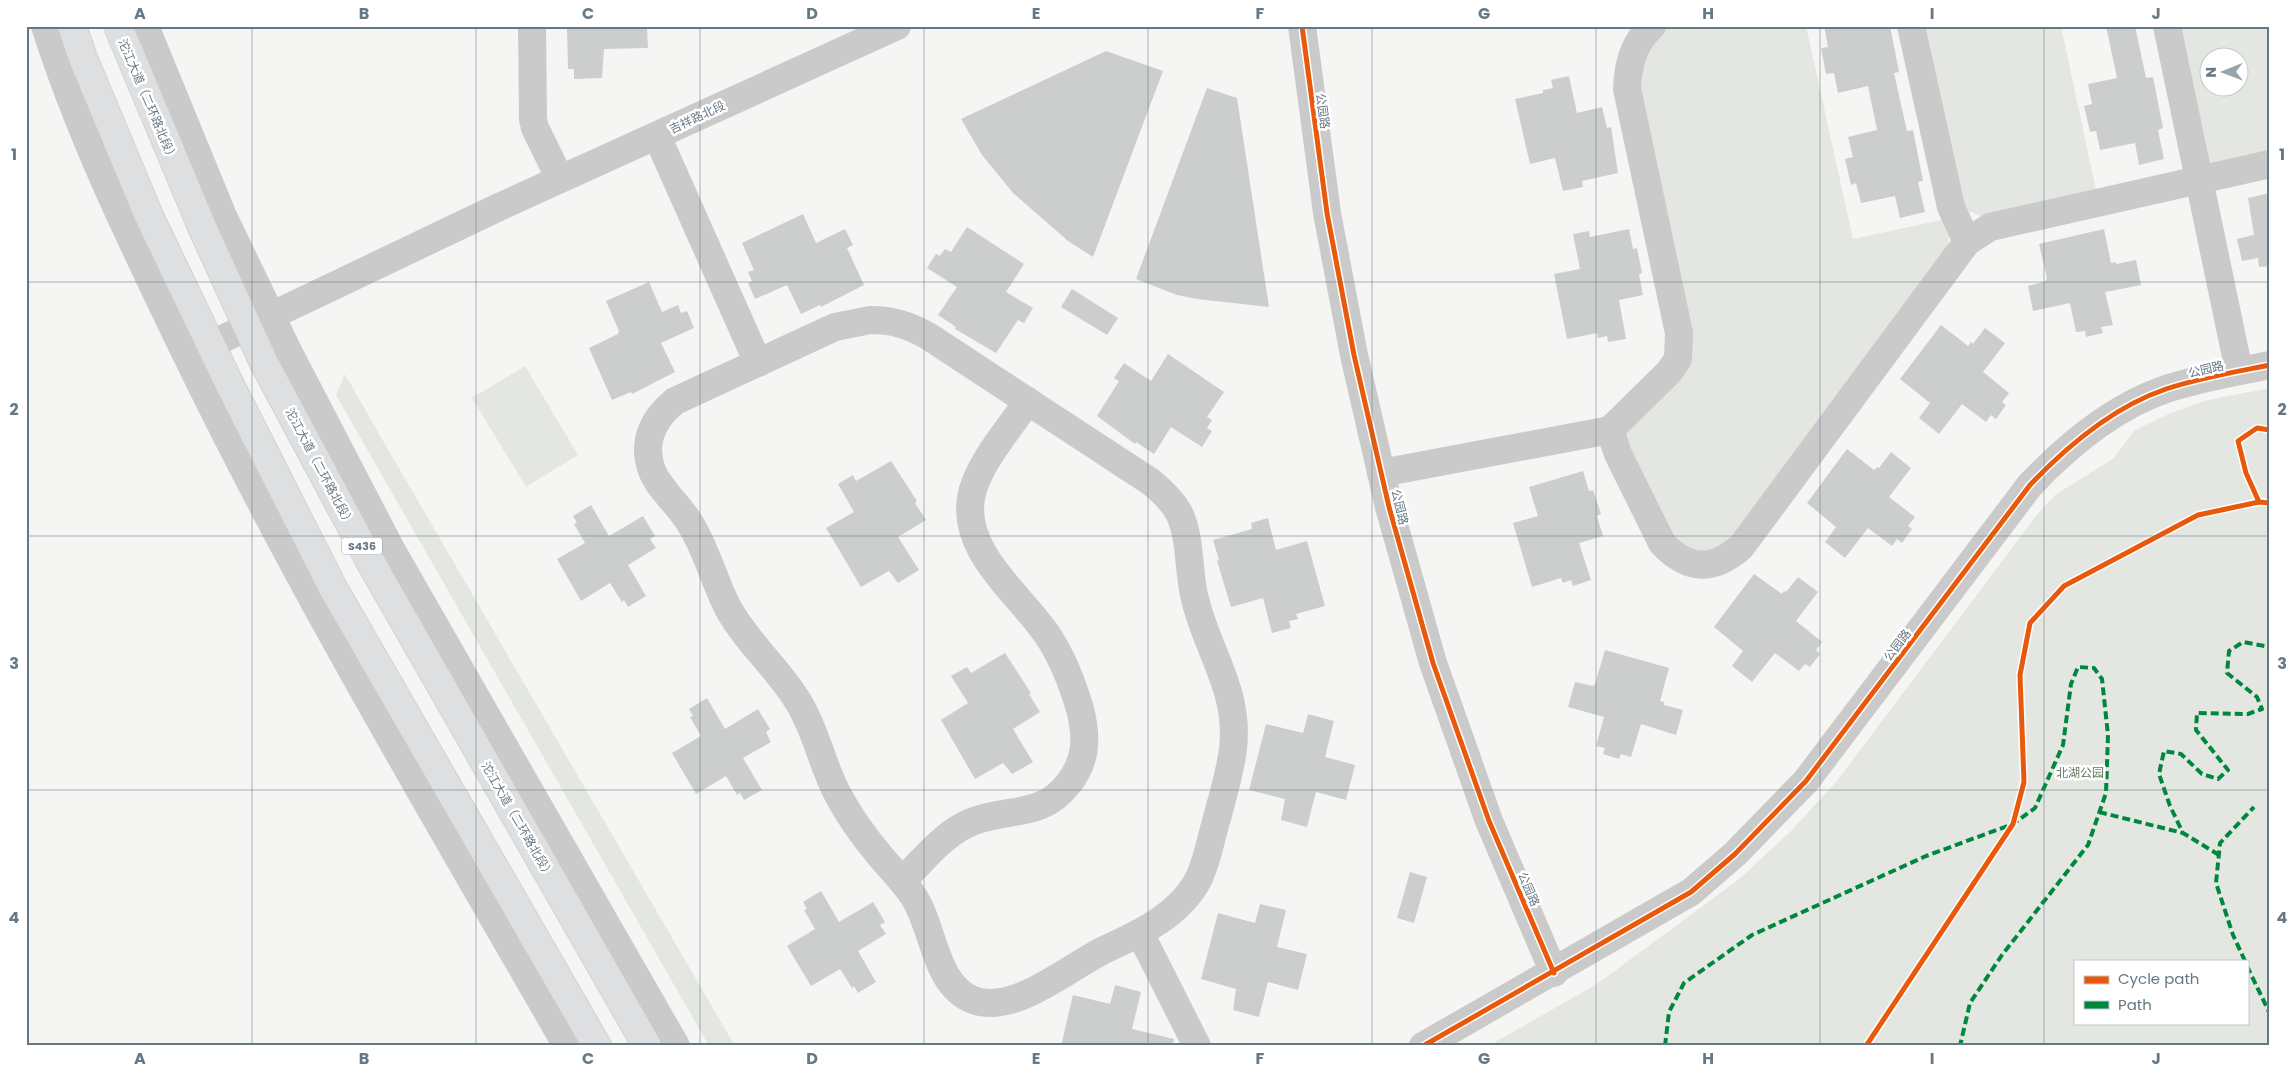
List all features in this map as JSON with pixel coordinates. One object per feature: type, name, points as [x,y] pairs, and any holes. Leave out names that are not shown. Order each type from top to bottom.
[{"type":"highway","points":[[72,26],[83,58],[149,216],[198,350],[597,1046]]},
{"type":"highway","name":"沱江大道（二环路北段）","points":[[118,26],[202,227],[259,321],[264,363],[371,564],[647,1046]]},
{"type":"street","points":[[45,26],[58,67],[124,228],[198,350],[313,602],[568,1046]]},
{"type":"street","points":[[145,26],[223,216],[259,321],[392,549],[676,1046]]},
{"type":"street","points":[[532,26],[533,119],[535,128],[560,180]]},
{"type":"street","name":"吉祥路北段","points":[[198,350],[497,208],[897,26]]},
{"type":"street","name":"公园路","points":[[1302,26],[1327,213],[1350,338],[1381,473],[1433,663],[1489,821],[1554,973]]},
{"type":"street","points":[[1381,473],[1610,430],[1669,372],[1678,359],[1680,333],[1627,89],[1628,69],[1635,48],[1652,26]]},
{"type":"street","points":[[1911,26],[1951,207],[1967,242]]},
{"type":"street","points":[[2167,26],[2239,371]]},
{"type":"street","points":[[657,136],[758,363]]},
{"type":"street","points":[[1610,430],[1618,454],[1662,543],[1673,555],[1688,563],[1700,565],[1714,564],[1729,557],[1741,547],[1967,242],[1990,228],[2270,164]]},
{"type":"street","points":[[889,320],[907,325],[928,336],[1028,401],[1151,482],[1168,496],[1179,513],[1185,533],[1194,599],[1202,624],[1223,673],[1230,698],[1234,743],[1205,862],[1190,893],[1163,918],[1140,933],[1098,953],[1011,1001],[993,1003],[977,1001],[962,994],[951,984],[942,969],[922,911],[848,812],[836,792],[799,703],[730,611],[692,526],[652,472],[648,456],[649,439],[654,423],[663,411],[675,401],[758,363],[835,327],[854,322],[889,320]]},
{"type":"street","name":"公园路","points":[[1423,1046],[1554,973],[1692,892],[1773,818],[1806,781],[2030,485],[2061,453],[2099,424],[2165,390],[2270,365]]},
{"type":"street","points":[[902,882],[955,830],[986,817],[1022,812],[1040,807],[1056,798],[1080,768],[1086,746],[1085,726],[1064,665],[1046,633],[988,560],[976,538],[972,520],[970,500],[977,478],[1028,401]]},
{"type":"street","points":[[1140,933],[1197,1046]]},
{"type":"green space","points":[[1663,26],[1806,26],[1853,239],[1946,219],[1949,236],[1947,251],[1736,538],[1712,556],[1679,549],[1625,437],[1628,426],[1676,375],[1636,67]]},
{"type":"green space","points":[[1919,26],[2061,26],[2097,195],[1989,219],[1966,210],[1954,191]]},
{"type":"green space","points":[[2175,26],[2270,26],[2270,156],[2209,164]]},
{"type":"green space","points":[[525,366],[578,455],[526,487],[472,398]]},
{"type":"green space","points":[[345,374],[735,1046],[709,1046],[336,395]]},
{"type":"green space","name":"北湖公园","points":[[2270,388],[2270,1046],[1488,1046],[1597,984],[1738,880],[1791,831],[1836,782],[2036,516],[2056,494],[2113,459],[2135,430],[2171,413],[2208,400]]},
{"type":"building","points":[[579,26],[647,26],[648,48],[604,49],[602,78],[574,79],[574,69],[568,69],[567,28]]},
{"type":"building","points":[[1824,26],[1890,26],[1899,72],[1894,73],[1907,131],[1913,130],[1923,181],[1918,182],[1925,212],[1900,218],[1895,196],[1861,203],[1856,183],[1851,185],[1845,159],[1853,157],[1848,137],[1877,130],[1868,86],[1838,93],[1834,73],[1826,74],[1821,48],[1828,47]]},
{"type":"building","points":[[2106,26],[2135,26],[2146,78],[2153,77],[2163,128],[2158,130],[2164,159],[2139,165],[2135,143],[2100,150],[2096,131],[2090,132],[2084,106],[2092,104],[2088,84],[2117,78]]},
{"type":"building","points":[[1106,51],[1163,71],[1093,257],[1068,241],[1013,193],[982,155],[961,119]]},
{"type":"building","points":[[1569,76],[1577,113],[1602,107],[1607,128],[1611,127],[1618,173],[1582,181],[1583,187],[1563,191],[1555,158],[1530,164],[1515,99],[1543,93],[1543,90],[1553,88],[1551,80]]},
{"type":"building","points":[[1207,88],[1237,98],[1269,307],[1177,295],[1136,279]]},
{"type":"building","points":[[2270,193],[2270,266],[2259,267],[2258,258],[2242,261],[2237,239],[2254,235],[2248,198]]},
{"type":"building","points":[[803,214],[816,243],[845,229],[853,245],[847,248],[864,285],[821,307],[820,305],[801,314],[787,285],[755,299],[748,283],[752,281],[748,272],[754,270],[742,243]]},
{"type":"building","points":[[967,227],[1024,264],[1006,292],[1033,308],[1024,323],[1018,320],[996,353],[955,329],[956,327],[938,315],[957,287],[927,268],[936,254],[940,256],[945,249],[951,252]]},
{"type":"building","points":[[1629,229],[1633,249],[1637,248],[1642,273],[1639,274],[1643,295],[1619,300],[1626,339],[1608,342],[1607,336],[1598,338],[1597,333],[1567,339],[1554,274],[1580,269],[1573,234],[1589,231],[1590,237]]},
{"type":"building","points":[[2104,229],[2111,263],[2116,262],[2116,264],[2136,260],[2141,285],[2105,292],[2113,325],[2101,327],[2103,333],[2086,337],[2085,331],[2076,332],[2070,303],[2033,311],[2028,286],[2046,281],[2047,278],[2039,244]]},
{"type":"building","points":[[649,282],[662,312],[678,305],[681,313],[687,311],[694,328],[661,343],[675,372],[632,394],[631,392],[612,400],[589,348],[618,334],[619,331],[606,301]]},
{"type":"building","points":[[1072,289],[1118,318],[1107,335],[1061,307]]},
{"type":"building","points":[[1941,325],[1968,346],[1971,342],[1973,344],[1985,328],[2005,343],[1983,372],[2009,393],[2002,402],[2006,405],[1996,419],[1991,415],[1986,422],[1962,404],[1939,434],[1919,418],[1930,403],[1900,379]]},
{"type":"building","points":[[1168,354],[1224,392],[1207,417],[1212,420],[1207,428],[1212,431],[1202,447],[1171,427],[1154,454],[1136,442],[1135,444],[1097,416],[1119,381],[1114,378],[1124,363],[1151,381]]},
{"type":"building","points":[[1847,449],[1874,470],[1877,467],[1879,468],[1891,452],[1911,468],[1889,497],[1915,517],[1908,526],[1912,529],[1902,543],[1897,539],[1892,546],[1868,528],[1845,558],[1825,542],[1836,527],[1807,503]]},
{"type":"building","points":[[891,461],[917,501],[915,503],[926,520],[898,537],[919,570],[898,583],[889,571],[861,587],[826,528],[854,512],[838,484],[853,475],[856,481]]},
{"type":"building","points":[[1583,471],[1589,491],[1593,490],[1601,514],[1597,516],[1603,536],[1579,543],[1591,580],[1573,586],[1571,580],[1563,583],[1561,578],[1532,587],[1513,523],[1538,516],[1529,487]]},
{"type":"building","points":[[591,505],[609,536],[643,516],[655,536],[650,539],[656,548],[628,565],[646,596],[628,607],[624,600],[622,602],[610,583],[581,601],[557,559],[585,543],[574,524],[577,523],[573,516]]},
{"type":"building","points":[[1268,518],[1276,550],[1307,541],[1325,606],[1296,614],[1298,619],[1289,621],[1291,628],[1272,633],[1263,598],[1231,607],[1217,561],[1219,560],[1213,540],[1252,529],[1251,523]]},
{"type":"building","points":[[1754,574],[1782,594],[1784,591],[1786,592],[1798,577],[1818,592],[1796,621],[1822,642],[1816,650],[1820,654],[1810,667],[1805,664],[1799,671],[1775,653],[1752,682],[1732,666],[1743,651],[1714,627]]},
{"type":"building","points":[[1605,650],[1669,668],[1660,701],[1664,702],[1664,705],[1683,710],[1676,735],[1641,724],[1631,757],[1621,754],[1619,759],[1603,754],[1605,748],[1596,746],[1604,717],[1568,707],[1575,682],[1593,686],[1595,684]]},
{"type":"building","points":[[1005,653],[1031,693],[1029,694],[1040,712],[1013,729],[1033,762],[1012,774],[1003,763],[975,779],[941,720],[968,703],[951,676],[967,667],[971,673]]},
{"type":"building","points":[[707,698],[725,729],[758,709],[770,729],[766,732],[771,742],[743,758],[762,790],[744,800],[740,793],[737,795],[726,776],[696,794],[672,753],[701,736],[690,717],[693,716],[689,709]]},
{"type":"building","points":[[1308,714],[1334,721],[1325,757],[1355,765],[1346,800],[1316,792],[1307,827],[1281,820],[1285,799],[1249,790],[1266,724],[1303,733]]},
{"type":"building","points":[[1410,872],[1427,877],[1414,923],[1397,918]]},
{"type":"building","points":[[821,891],[839,922],[873,902],[885,922],[880,925],[886,934],[858,951],[876,982],[858,993],[854,986],[852,988],[840,969],[811,986],[787,946],[815,929],[804,910],[807,909],[803,902]]},
{"type":"building","points":[[1260,904],[1286,910],[1277,947],[1307,954],[1298,990],[1268,982],[1259,1017],[1233,1010],[1236,989],[1201,979],[1218,913],[1255,923]]},
{"type":"building","points":[[1115,985],[1141,992],[1132,1029],[1174,1039],[1173,1046],[1061,1046],[1073,995],[1110,1004]]},
{"type":"marked path","points":[[2219,855],[2183,833],[2170,806],[2159,774],[2164,751],[2181,754],[2202,774],[2218,779],[2228,770],[2196,730],[2197,713],[2248,714],[2262,709],[2257,697],[2227,673],[2229,651],[2243,642],[2270,647]]},
{"type":"marked path","points":[[1665,1046],[1669,1012],[1684,983],[1752,935],[1926,856],[2013,824],[2035,808],[2063,745],[2071,684],[2078,667],[2094,668],[2102,679],[2108,735],[2106,793],[2088,845],[2002,955],[1970,1003],[1960,1046]]},
{"type":"marked path","points":[[2245,960],[2233,935],[2216,883],[2220,843],[2254,807]]},
{"type":"marked path","points":[[2099,812],[2183,833]]},
{"type":"marked path","points":[[2248,968],[2269,1012],[2270,1032]]},
{"type":"cycle path","points":[[1302,26],[1327,213],[1354,355],[1389,507],[1433,663],[1489,821],[1554,973]]},
{"type":"cycle path","points":[[1423,1046],[1691,892],[1735,854],[1806,781],[2030,485],[2092,429],[2128,406],[2166,389],[2270,365]]},
{"type":"cycle path","points":[[2259,502],[2246,473],[2238,441],[2257,428],[2270,430]]},
{"type":"cycle path","points":[[1866,1046],[2013,824],[2024,782],[2020,675],[2030,623],[2064,586],[2198,515],[2259,502],[2270,503]]}]
